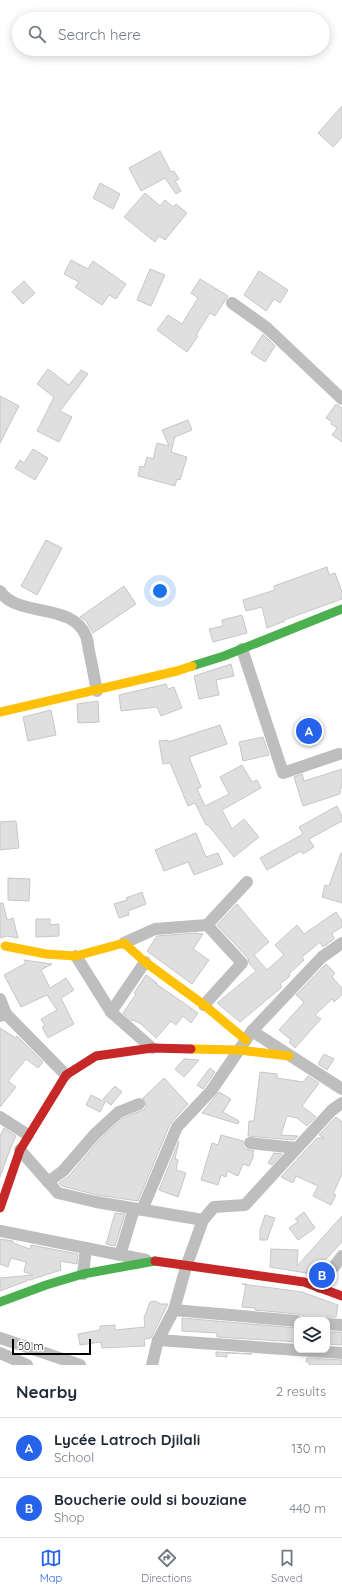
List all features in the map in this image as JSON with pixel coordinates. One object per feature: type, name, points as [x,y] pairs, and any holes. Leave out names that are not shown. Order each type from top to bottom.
[{"type":"street","points":[[232,303],[267,328],[342,399]]},
{"type":"street","points":[[0,591],[2,595],[14,602],[70,618],[80,626],[86,636],[97,690]]},
{"type":"street","points":[[0,712],[177,671],[242,649],[342,609]]},
{"type":"street","points":[[242,649],[283,773],[338,754]]},
{"type":"street","points":[[5,946],[46,954],[76,956],[124,943],[155,929],[207,925],[247,882]]},
{"type":"street","points":[[204,1005],[242,963],[207,925]]},
{"type":"street","points":[[124,943],[146,962],[249,1036],[289,1056],[342,1089]]},
{"type":"street","points":[[120,1255],[138,1210],[177,1127],[211,1091],[249,1036],[322,957],[342,943]]},
{"type":"street","points":[[76,956],[111,1012],[152,1048]]},
{"type":"street","points":[[111,1012],[146,962]]},
{"type":"street","points":[[0,999],[3,1015],[66,1074]]},
{"type":"street","points":[[0,1208],[20,1150],[28,1134],[66,1074],[96,1056],[152,1048],[239,1050],[289,1056]]},
{"type":"street","points":[[152,1365],[158,1340],[174,1310],[186,1266],[204,1220],[214,1207],[245,1205],[332,1110],[342,1103]]},
{"type":"street","points":[[48,1182],[63,1171],[95,1134],[119,1112],[139,1104]]},
{"type":"street","points":[[0,1117],[28,1134]]},
{"type":"street","points":[[250,1143],[296,1148]]},
{"type":"street","points":[[20,1150],[58,1193],[138,1210],[204,1220]]},
{"type":"street","points":[[0,1231],[153,1261],[304,1282],[342,1296]]},
{"type":"street","points":[[83,1274],[86,1248]]},
{"type":"street","points":[[319,1288],[342,1256]]},
{"type":"street","points":[[0,1304],[17,1295],[83,1274],[153,1261]]},
{"type":"street","points":[[174,1310],[294,1321]]},
{"type":"street","points":[[330,1324],[342,1325]]},
{"type":"street","points":[[0,1338],[80,1365]]},
{"type":"street","points":[[158,1340],[294,1350]]},
{"type":"street","points":[[330,1352],[342,1353]]},
{"type":"street","points":[[0,1353],[27,1365]]},
{"type":"building","points":[[342,106],[342,137],[333,147],[318,133]]},
{"type":"building","points":[[160,151],[171,172],[174,171],[179,179],[175,181],[181,191],[176,194],[165,178],[141,191],[129,168]]},
{"type":"building","points":[[100,183],[120,194],[113,209],[93,198]]},
{"type":"building","points":[[145,193],[160,206],[165,200],[173,207],[176,204],[187,213],[165,240],[159,236],[155,242],[124,217]]},
{"type":"building","points":[[71,260],[88,269],[93,261],[126,284],[116,299],[109,295],[102,305],[75,287],[79,282],[64,274]]},
{"type":"building","points":[[150,269],[165,275],[151,306],[137,300]]},
{"type":"building","points":[[259,271],[288,290],[280,303],[274,299],[266,311],[244,295]]},
{"type":"building","points":[[200,279],[228,296],[215,316],[210,313],[196,335],[198,336],[187,352],[157,330],[168,315],[182,324],[198,298],[191,293]]},
{"type":"building","points":[[24,281],[35,293],[23,304],[12,292]]},
{"type":"building","points":[[263,334],[275,346],[265,362],[251,353]]},
{"type":"building","points":[[48,369],[69,385],[81,370],[88,374],[60,411],[72,417],[59,442],[37,431],[54,397],[37,384]]},
{"type":"building","points":[[0,396],[19,406],[0,443]]},
{"type":"building","points":[[336,404],[342,408],[342,442],[332,435],[337,428],[326,418]]},
{"type":"building","points":[[188,420],[192,430],[175,437],[171,452],[187,457],[180,480],[177,479],[175,486],[138,476],[140,466],[144,467],[147,457],[153,459],[157,443],[169,446],[162,430]]},
{"type":"building","points":[[33,449],[48,458],[35,480],[15,468],[20,460],[24,463]]},
{"type":"building","points":[[46,540],[62,548],[37,595],[21,586]]},
{"type":"building","points":[[327,567],[329,575],[335,573],[342,592],[342,599],[284,620],[285,621],[267,628],[262,607],[246,611],[243,600],[275,590],[274,586]]},
{"type":"building","points":[[124,586],[136,604],[93,633],[86,621],[80,617]]},
{"type":"building","points":[[242,615],[247,633],[213,642],[209,629],[223,626],[222,620]]},
{"type":"building","points":[[231,664],[234,676],[216,680],[219,695],[199,699],[194,676]]},
{"type":"building","points":[[166,684],[168,689],[174,687],[182,708],[161,716],[157,707],[121,711],[119,695]]},
{"type":"building","points":[[98,701],[99,722],[78,723],[77,704]]},
{"type":"building","points":[[51,710],[56,735],[28,741],[23,717]]},
{"type":"building","points":[[220,725],[227,744],[189,757],[201,787],[197,789],[205,806],[229,794],[220,777],[242,765],[252,782],[257,780],[261,788],[222,810],[232,829],[244,819],[259,837],[234,857],[208,825],[206,825],[195,803],[188,806],[170,763],[163,764],[159,741],[168,740],[168,742]]},
{"type":"building","points":[[263,737],[269,755],[243,761],[239,742]]},
{"type":"building","points":[[342,769],[342,788],[340,789],[340,794],[303,806],[294,777],[302,774],[304,781]]},
{"type":"building","points":[[337,806],[342,816],[342,821],[309,839],[314,847],[303,854],[301,851],[267,870],[260,858],[303,834],[299,827]]},
{"type":"building","points":[[16,821],[19,848],[0,850],[0,822]]},
{"type":"building","points":[[196,833],[206,857],[218,853],[223,864],[194,875],[188,862],[164,871],[155,850]]},
{"type":"building","points":[[341,853],[342,903],[322,897],[325,885],[329,886]]},
{"type":"building","points":[[8,878],[30,879],[29,901],[8,900]]},
{"type":"building","points":[[142,892],[146,904],[128,911],[129,915],[119,918],[114,904],[127,900],[126,898]]},
{"type":"building","points":[[0,903],[3,903],[7,920],[13,918],[18,938],[7,936],[0,938]]},
{"type":"building","points":[[237,904],[269,942],[254,955],[267,970],[284,955],[275,945],[297,925],[304,934],[336,912],[342,921],[342,927],[332,933],[334,939],[323,947],[320,942],[302,957],[304,960],[289,974],[290,976],[280,984],[282,987],[240,1022],[217,1003],[256,971],[249,963],[248,958],[217,925]]},
{"type":"building","points":[[36,919],[50,919],[50,925],[59,924],[59,936],[36,937]]},
{"type":"building","points":[[196,933],[203,934],[193,949],[209,960],[192,984],[147,951],[157,936]]},
{"type":"building","points":[[24,960],[52,964],[41,970],[50,988],[66,978],[74,990],[61,998],[74,1024],[48,1038],[42,1027],[45,1026],[41,1019],[57,1010],[47,995],[21,1007],[4,975],[26,963]]},
{"type":"building","points":[[326,964],[335,973],[332,977],[342,988],[342,995],[334,1002],[332,999],[315,1015],[321,1019],[295,1048],[289,1042],[291,1040],[279,1030],[304,1002],[296,995]]},
{"type":"building","points":[[146,975],[198,1013],[191,1023],[183,1016],[176,1025],[171,1021],[156,1038],[141,1024],[133,1020],[132,1021],[123,1013],[136,994],[134,993]]},
{"type":"building","points":[[0,1028],[16,1038],[17,1036],[43,1062],[38,1068],[26,1059],[8,1081],[16,1087],[0,1107]]},
{"type":"building","points":[[324,1054],[334,1059],[327,1070],[318,1064]]},
{"type":"building","points":[[184,1059],[199,1060],[184,1077],[175,1069]]},
{"type":"building","points":[[210,1068],[215,1072],[203,1089],[197,1085]]},
{"type":"building","points":[[260,1072],[277,1074],[277,1078],[303,1082],[308,1076],[319,1083],[302,1106],[316,1117],[307,1126],[297,1118],[287,1116],[281,1135],[298,1136],[294,1140],[248,1136],[249,1121],[254,1121]]},
{"type":"building","points":[[164,1078],[188,1104],[170,1124],[138,1201],[97,1195],[62,1186],[59,1183],[69,1176],[100,1139],[123,1118],[145,1109],[146,1105],[143,1098]]},
{"type":"building","points":[[115,1086],[122,1092],[111,1105],[103,1099]]},
{"type":"building","points":[[219,1092],[231,1099],[223,1112],[239,1121],[238,1124],[202,1113]]},
{"type":"building","points":[[91,1095],[105,1102],[100,1112],[86,1105]]},
{"type":"building","points":[[336,1117],[342,1122],[342,1174],[333,1194],[336,1195],[331,1205],[313,1196],[318,1186],[296,1176],[293,1183],[281,1177],[317,1138],[324,1138],[319,1135]]},
{"type":"building","points":[[4,1128],[16,1136],[0,1177],[0,1136]]},
{"type":"building","points":[[221,1135],[243,1141],[243,1146],[245,1149],[254,1151],[252,1155],[254,1155],[249,1166],[243,1164],[238,1176],[227,1171],[226,1177],[221,1175],[218,1185],[201,1180],[212,1143],[218,1145]]},
{"type":"building","points":[[179,1141],[175,1159],[178,1160],[176,1170],[186,1173],[178,1197],[159,1190]]},
{"type":"building","points":[[274,1153],[282,1154],[272,1165],[268,1163]]},
{"type":"building","points":[[304,1212],[315,1228],[298,1240],[289,1228],[298,1222],[295,1219]]},
{"type":"building","points":[[115,1213],[125,1214],[115,1246],[106,1244]]},
{"type":"building","points":[[265,1215],[275,1218],[267,1240],[260,1240],[260,1230]]},
{"type":"building","points":[[342,1216],[342,1242],[312,1274],[270,1267],[271,1249],[298,1250],[297,1266]]},
{"type":"building","points":[[0,1239],[13,1241],[13,1243],[30,1249],[31,1245],[78,1254],[77,1264],[60,1261],[61,1270],[26,1280],[27,1281],[0,1291],[0,1278],[33,1275],[24,1272],[26,1262],[11,1258],[8,1267],[0,1264]]},
{"type":"building","points":[[246,1285],[302,1292],[338,1305],[336,1317],[303,1317],[302,1315],[298,1314],[255,1310],[255,1308],[242,1307]]},
{"type":"building","points":[[155,1301],[161,1304],[168,1304],[151,1338],[144,1339],[145,1346],[102,1348],[101,1342],[80,1345],[78,1334],[100,1330],[100,1326],[115,1325],[115,1330],[145,1327],[144,1318],[150,1302]]},
{"type":"building","points":[[182,1318],[294,1328],[294,1342],[217,1337],[217,1333],[182,1331]]},
{"type":"building","points":[[330,1332],[342,1332],[342,1345],[330,1344]]},
{"type":"building","points":[[216,1352],[252,1354],[227,1353],[227,1357],[216,1356]]},
{"type":"building","points":[[307,1358],[342,1360],[342,1365],[309,1365],[309,1362],[306,1362]]},
{"type":"traffic: fast","points":[[192,666],[224,656],[342,609]]},
{"type":"traffic: fast","points":[[0,1302],[46,1285],[83,1274],[155,1261]]},
{"type":"traffic: slow","points":[[0,712],[177,671],[192,666]]},
{"type":"traffic: slow","points":[[5,946],[46,954],[76,956],[124,943],[145,962],[204,1005],[246,1040]]},
{"type":"traffic: slow","points":[[191,1049],[239,1050],[289,1056]]},
{"type":"traffic: jam","points":[[0,1208],[20,1150],[66,1075],[96,1056],[152,1048],[191,1049]]},
{"type":"traffic: jam","points":[[155,1261],[304,1282],[342,1296]]},
{"type":"place","name":"Lycée Latroch Djilali","points":[[309,731]]},
{"type":"place","name":"Boucherie ould si bouziane","points":[[322,1275]]}]
